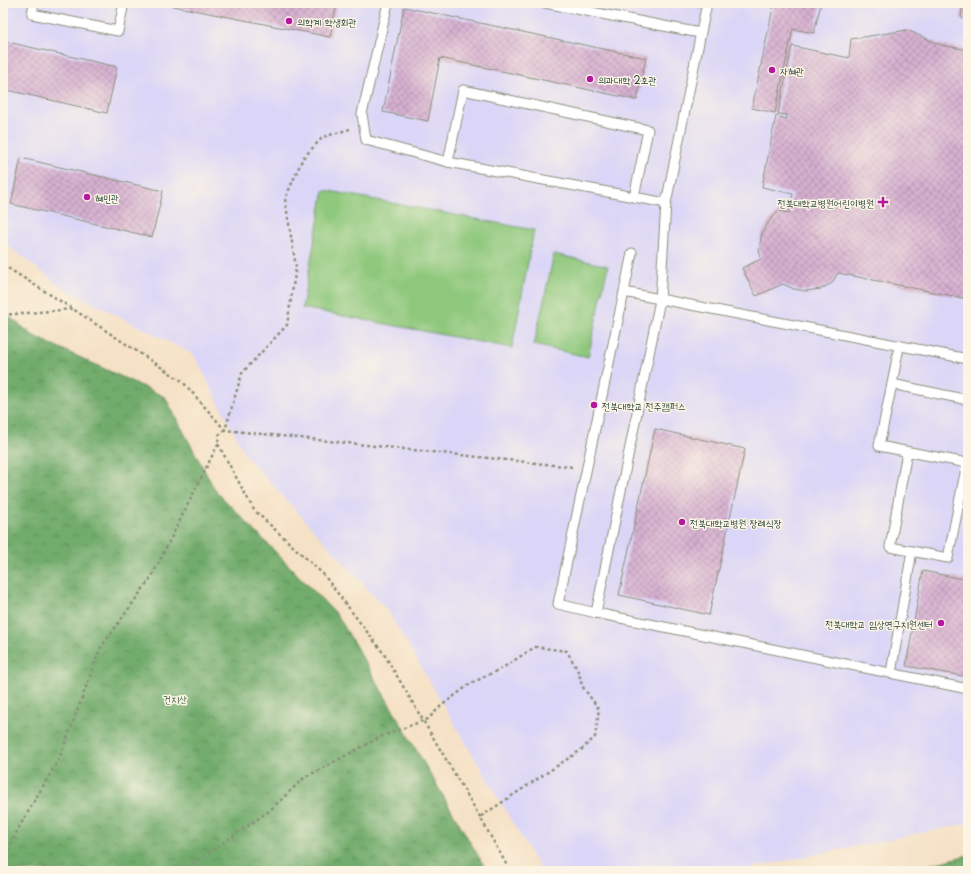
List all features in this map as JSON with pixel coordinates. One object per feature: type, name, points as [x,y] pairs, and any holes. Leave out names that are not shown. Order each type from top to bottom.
[{"type":"lane","points":[[34,3],[32,14],[118,31],[124,3]]},
{"type":"lane","points":[[388,3],[362,114],[366,140],[448,162],[666,203]]},
{"type":"lane","points":[[545,3],[700,33]]},
{"type":"lane","points":[[596,613],[660,300],[666,203],[706,3]]},
{"type":"lane","points":[[448,162],[463,90],[648,130],[634,197]]},
{"type":"lane","points":[[632,254],[558,604],[968,689]]},
{"type":"lane","points":[[624,292],[899,347],[968,359]]},
{"type":"lane","points":[[899,347],[879,446],[966,463],[948,558],[890,547],[907,452]]},
{"type":"lane","points":[[892,384],[968,400]]},
{"type":"lane","points":[[891,673],[912,551]]},
{"type":"path","points":[[3,861],[18,829],[60,757],[100,649],[152,576],[218,444],[219,435],[225,430],[242,373],[287,325],[296,267],[285,198],[303,158],[322,137],[350,129],[362,114]]},
{"type":"path","points":[[3,265],[182,381],[225,430],[586,469]]},
{"type":"path","points":[[3,315],[73,309]]},
{"type":"path","points":[[218,444],[254,510],[323,574],[384,654],[480,816],[510,871]]},
{"type":"path","points":[[183,871],[270,811],[304,778],[384,735],[428,719],[441,706],[470,684],[504,667],[535,647],[567,651],[579,673],[582,686],[600,709],[595,737],[581,750],[480,816]]},
{"type":"shaded area","name":"전북대학교 전주캠퍼스","points":[[3,3],[968,3],[968,823],[736,871],[541,871],[388,611],[246,456],[194,355],[60,286],[3,242]]},
{"type":"green space","points":[[324,190],[534,230],[512,348],[302,308]]},
{"type":"green space","points":[[554,254],[608,266],[588,357],[534,345]]},
{"type":"green space","name":"건지산","points":[[3,312],[34,336],[165,397],[215,490],[338,616],[487,871],[3,871]]},
{"type":"green space","points":[[968,855],[968,871],[906,871]]},
{"type":"building","name":"의학계 학생회관","points":[[158,3],[337,3],[330,37]]},
{"type":"building","points":[[681,3],[700,3],[699,7]]},
{"type":"building","name":"자혜관","points":[[774,3],[821,3],[814,33],[793,29],[775,113],[752,108]]},
{"type":"building","points":[[963,3],[968,3],[968,24],[961,17]]},
{"type":"building","name":"의과대학 2호관","points":[[404,7],[646,58],[637,100],[440,58],[428,121],[383,112]]},
{"type":"building","points":[[907,30],[941,45],[968,50],[968,299],[838,273],[832,283],[821,289],[806,291],[794,289],[783,284],[756,296],[742,268],[761,259],[759,249],[762,233],[770,220],[779,211],[789,213],[793,194],[762,187],[776,116],[787,119],[787,115],[778,114],[792,46],[849,58],[851,39]]},
{"type":"building","points":[[3,41],[117,67],[107,113],[3,89]]},
{"type":"building","name":"혜민관","points":[[21,158],[163,191],[152,237],[11,204]]},
{"type":"building","name":"전북대학교병원 장례식장","points":[[655,429],[745,449],[709,615],[619,595]]},
{"type":"building","name":"전북대학교 임상연구지원센터","points":[[923,571],[968,580],[968,677],[906,666]]},
{"type":"place","name":"의학계 학생회관","points":[[289,21]]},
{"type":"place","name":"자혜관","points":[[772,70]]},
{"type":"place","name":"의과대학 2호관","points":[[590,79]]},
{"type":"place","name":"혜민관","points":[[87,197]]},
{"type":"place","name":"전북대학교병원어린이병원","points":[[883,202]]},
{"type":"place","name":"전북대학교 전주캠퍼스","points":[[594,405]]},
{"type":"place","name":"전북대학교병원 장례식장","points":[[682,522]]},
{"type":"place","name":"전북대학교 임상연구지원센터","points":[[941,623]]}]
